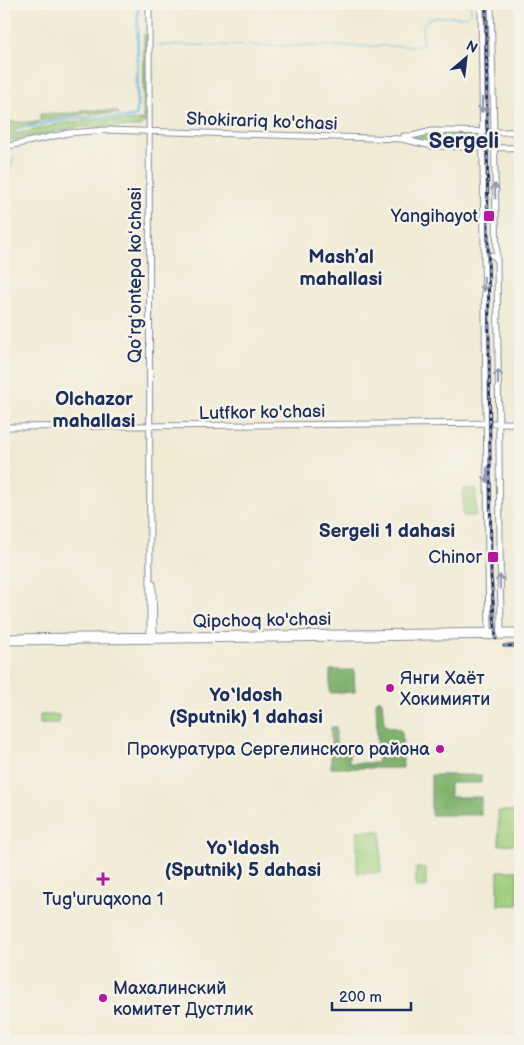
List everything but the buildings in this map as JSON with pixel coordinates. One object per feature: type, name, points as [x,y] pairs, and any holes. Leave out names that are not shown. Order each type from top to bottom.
[{"type":"main road","name":"Qoʻrgʻontepa koʻchasi","points":[[150,4],[152,637]]},
{"type":"main road","points":[[481,4],[489,634]]},
{"type":"main road","points":[[491,4],[497,259],[501,634]]},
{"type":"main road","points":[[482,53],[487,56],[492,55]]},
{"type":"main road","name":"Shokirariq ko'chasi","points":[[4,145],[82,128],[402,139],[432,146],[520,148]]},
{"type":"main road","name":"Shokirariq ko'chasi","points":[[149,130],[403,136],[412,136],[432,131],[520,132]]},
{"type":"main road","points":[[484,259],[488,255],[494,256],[497,259]]},
{"type":"main road","points":[[486,401],[492,404],[498,400]]},
{"type":"main road","name":"Lutfkor ko'chasi","points":[[4,429],[520,424]]},
{"type":"main road","points":[[486,448],[493,445],[498,448]]},
{"type":"main road","points":[[487,511],[493,513],[499,511]]},
{"type":"main road","name":"Qipchoq ko'chasi","points":[[501,634],[520,631]]},
{"type":"main road","name":"Qipchoq ko'chasi","points":[[4,637],[257,637],[489,634],[520,636]]},
{"type":"main road","name":"Qipchoq ko'chasi","points":[[4,642],[152,637]]},
{"type":"green space","points":[[144,34],[147,36],[146,119],[144,124],[143,123]]},
{"type":"green space","points":[[81,110],[116,111],[120,114],[89,113],[40,121],[40,114],[79,113]]},
{"type":"green space","points":[[91,120],[141,120],[141,127],[79,127],[4,142],[4,122],[39,122],[14,129],[16,134],[64,123]]},
{"type":"green space","points":[[432,133],[477,134],[477,145],[431,144],[413,138]]},
{"type":"green space","points":[[463,489],[476,489],[476,516],[463,516]]},
{"type":"green space","points":[[330,670],[354,670],[355,692],[330,693]]},
{"type":"green space","points":[[379,699],[382,701],[384,724],[402,732],[403,768],[331,768],[331,727],[336,727],[336,748],[349,748],[349,763],[378,763],[376,702]]},
{"type":"green space","points":[[40,715],[59,715],[59,724],[40,724]]},
{"type":"green space","points":[[431,775],[481,775],[481,783],[450,783],[450,797],[481,797],[481,815],[431,815]]},
{"type":"green space","points":[[498,811],[517,811],[518,844],[499,845]]},
{"type":"green space","points":[[357,831],[381,831],[381,873],[357,873]]},
{"type":"green space","points":[[416,868],[426,868],[426,887],[416,887]]},
{"type":"green space","points":[[498,871],[518,871],[518,905],[498,905]]},
{"type":"waterway","points":[[27,127],[81,118],[125,118],[136,116],[138,4]]},
{"type":"waterway","points":[[333,46],[420,46],[423,42],[425,22],[438,17],[468,16],[471,13],[471,4]]},
{"type":"waterway","points":[[158,45],[330,46]]},
{"type":"waterway","points":[[16,131],[27,127]]},
{"type":"waterway","points":[[4,188],[14,157]]},
{"type":"railway","points":[[486,4],[491,576],[496,639]]},
{"type":"railway","points":[[504,646],[520,646]]},
{"type":"place","name":"Yangihayot","points":[[489,216]]},
{"type":"place","name":"Chinor","points":[[493,557]]},
{"type":"place","name":"Янги Хаёт Хокимияти","points":[[390,688]]},
{"type":"place","name":"Прокуратура Сергелинского района","points":[[440,749]]},
{"type":"place","name":"Tug'uruqxona 1","points":[[103,879]]},
{"type":"place","name":"Махалинский комитет Дустлик","points":[[103,998]]},
{"type":"district","name":"Sergeli","points":[[464,140]]},
{"type":"district","name":"Mashʼal mahallasi","points":[[341,267]]},
{"type":"district","name":"Olchazor mahallasi","points":[[94,409]]},
{"type":"district","name":"Sergeli 1 dahasi","points":[[387,530]]},
{"type":"district","name":"Yo‘ldosh (Sputnik) 1 dahasi","points":[[246,705]]},
{"type":"district","name":"Yo‘ldosh (Sputnik) 5 dahasi","points":[[243,858]]}]
